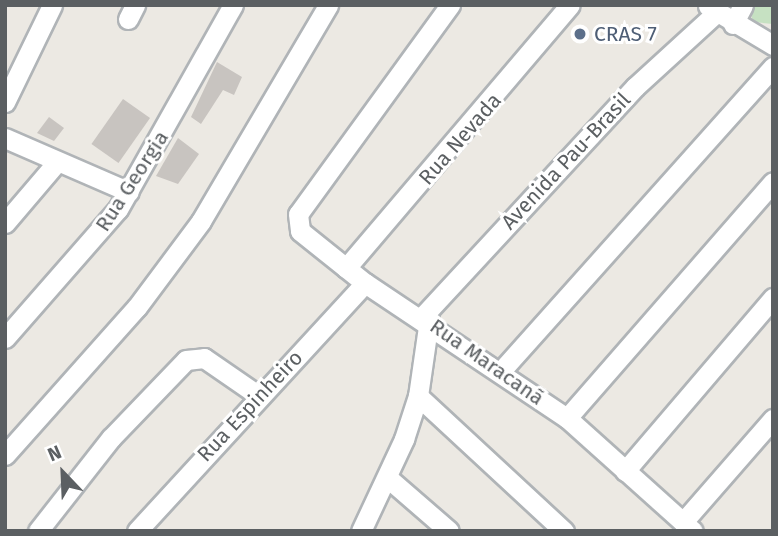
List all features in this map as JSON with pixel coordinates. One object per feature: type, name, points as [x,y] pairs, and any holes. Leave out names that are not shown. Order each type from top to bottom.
[{"type":"street","points":[[5,102],[52,5]]},
{"type":"street","name":"Rua Georgia","points":[[5,338],[129,192],[233,5]]},
{"type":"street","points":[[5,455],[136,307],[201,221],[328,5]]},
{"type":"street","name":"Rua Maracanã","points":[[450,5],[298,214],[300,231],[365,283],[426,318],[567,418],[688,527]]},
{"type":"street","name":"Rua Nevada","points":[[346,268],[570,5]]},
{"type":"street","points":[[733,23],[743,5]]},
{"type":"street","points":[[711,9],[773,45]]},
{"type":"street","name":"Avenida Pau-Brasil","points":[[426,318],[635,87],[711,9]]},
{"type":"street","points":[[501,371],[773,67]]},
{"type":"street","points":[[5,138],[129,192]]},
{"type":"street","points":[[5,223],[57,162]]},
{"type":"street","points":[[567,418],[773,182]]},
{"type":"street","name":"Rua Espinheiro","points":[[137,531],[365,283]]},
{"type":"street","points":[[625,471],[773,298]]},
{"type":"street","points":[[361,531],[389,479],[418,396],[426,318]]},
{"type":"street","points":[[38,531],[111,438],[186,360],[204,358],[259,396]]},
{"type":"street","points":[[418,396],[564,531]]},
{"type":"street","points":[[688,527],[773,419]]},
{"type":"street","points":[[389,479],[449,531]]},
{"type":"green space","points":[[749,5],[773,5],[773,24],[753,22]]},
{"type":"building","points":[[217,62],[242,77],[234,95],[223,90],[201,124],[191,117]]},
{"type":"building","points":[[123,99],[150,118],[118,163],[91,144]]},
{"type":"building","points":[[49,117],[64,128],[54,141],[37,133]]},
{"type":"building","points":[[178,138],[199,154],[178,184],[156,176]]},
{"type":"place","name":"CRAS 7","points":[[580,34]]}]
